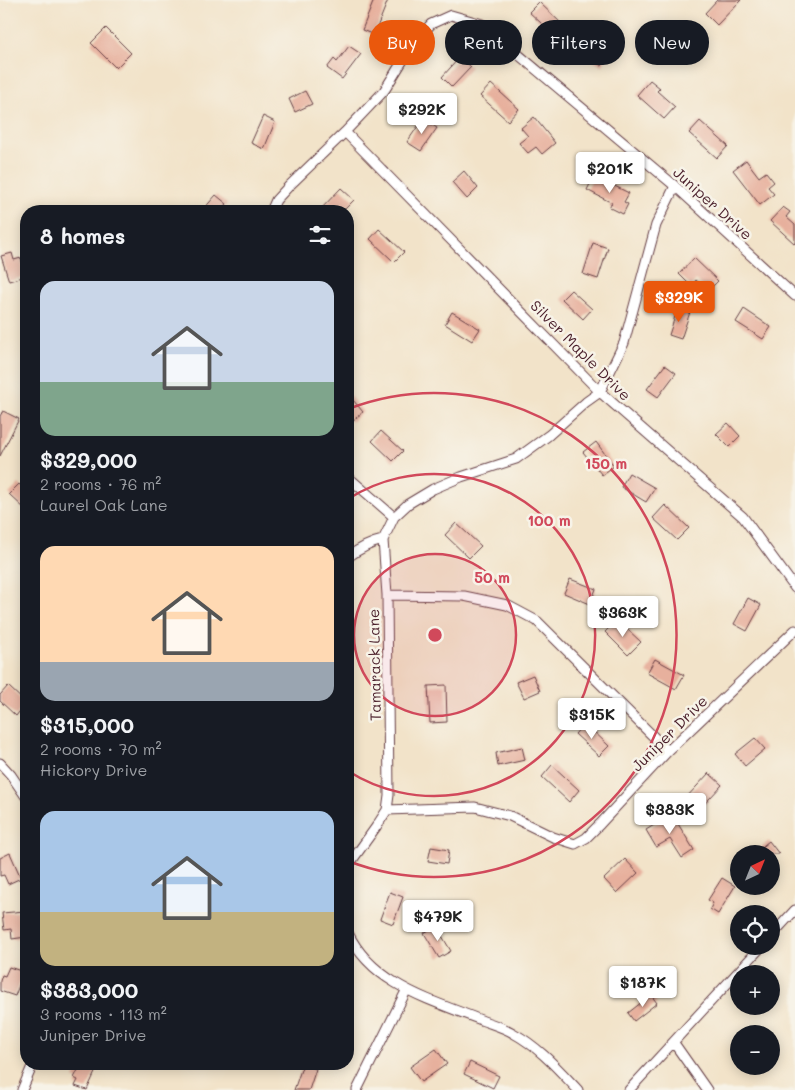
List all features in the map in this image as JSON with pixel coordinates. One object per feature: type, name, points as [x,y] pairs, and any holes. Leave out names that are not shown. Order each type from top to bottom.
[{"type":"street","name":"Juniper Drive","points":[[345,132],[384,91],[413,44],[431,24],[451,15],[482,24],[675,186],[795,296]]},
{"type":"street","points":[[274,205],[289,186],[345,132]]},
{"type":"street","name":"Silver Maple Drive","points":[[345,132],[600,392],[743,517],[795,588]]},
{"type":"street","points":[[354,481],[394,517],[408,504],[433,488],[516,459],[549,435],[600,392],[624,343],[656,225],[675,186]]},
{"type":"street","name":"Tamarack Lane","points":[[354,858],[386,810],[389,795],[387,595],[383,540],[394,517]]},
{"type":"street","points":[[354,552],[371,542],[383,540]]},
{"type":"street","points":[[387,595],[464,596],[507,605],[537,621],[668,751]]},
{"type":"street","name":"Juniper Drive","points":[[386,810],[475,807],[510,816],[553,837],[575,844],[586,838],[668,751],[795,630]]},
{"type":"street","points":[[0,763],[20,788]]},
{"type":"street","points":[[780,926],[795,910]]},
{"type":"street","points":[[354,947],[386,978],[406,991],[512,1032],[541,1052],[578,1090]]},
{"type":"street","points":[[629,1090],[754,955]]},
{"type":"street","points":[[357,1090],[406,991]]},
{"type":"street","points":[[674,1042],[706,1090]]},
{"type":"street","points":[[22,1090],[30,1070]]},
{"type":"building","points":[[374,0],[388,0],[380,20],[369,20],[369,33],[362,30]]},
{"type":"building","points":[[717,0],[741,0],[717,25],[705,13]]},
{"type":"building","points":[[539,2],[558,20],[538,20],[529,12]]},
{"type":"building","points":[[106,28],[131,53],[116,68],[91,43]]},
{"type":"building","points":[[349,46],[361,54],[342,79],[327,68],[334,59],[337,62]]},
{"type":"building","points":[[453,65],[469,65],[471,67],[452,87],[442,77]]},
{"type":"building","points":[[650,80],[660,88],[657,91],[675,107],[664,119],[637,95]]},
{"type":"building","points":[[491,84],[519,109],[508,121],[480,96]]},
{"type":"building","points":[[305,91],[312,104],[295,112],[289,99]]},
{"type":"building","points":[[263,116],[275,122],[264,149],[251,143]]},
{"type":"building","points":[[534,117],[555,143],[542,154],[536,147],[528,153],[519,143],[528,136],[521,128]]},
{"type":"building","points":[[423,119],[437,128],[421,151],[407,142]]},
{"type":"building","points":[[700,121],[728,146],[717,158],[689,133]]},
{"type":"building","points":[[746,160],[759,177],[766,172],[774,182],[768,187],[774,194],[760,205],[733,170]]},
{"type":"building","points":[[464,171],[478,188],[467,199],[452,182]]},
{"type":"building","points":[[594,176],[629,193],[624,202],[628,204],[623,214],[609,207],[612,203],[587,190]]},
{"type":"building","points":[[341,188],[354,200],[349,205],[325,205]]},
{"type":"building","points":[[216,195],[227,204],[226,205],[207,205]]},
{"type":"building","points":[[783,207],[790,212],[786,217],[795,225],[795,244],[770,221]]},
{"type":"building","points":[[379,229],[404,252],[394,262],[370,239]]},
{"type":"building","points":[[593,243],[608,248],[598,279],[583,274]]},
{"type":"building","points":[[12,253],[14,260],[20,258],[20,278],[9,281],[1,256]]},
{"type":"building","points":[[694,258],[718,281],[708,291],[696,280],[691,286],[679,274]]},
{"type":"building","points":[[571,290],[592,309],[583,319],[562,299]]},
{"type":"building","points":[[678,307],[690,312],[681,339],[669,335]]},
{"type":"building","points":[[744,309],[771,327],[763,339],[736,322]]},
{"type":"building","points":[[452,312],[480,329],[472,341],[445,324]]},
{"type":"building","points":[[665,365],[676,373],[658,397],[647,389]]},
{"type":"building","points":[[354,401],[363,412],[354,420]]},
{"type":"building","points":[[3,411],[19,419],[0,456],[0,416]]},
{"type":"building","points":[[728,423],[740,436],[729,447],[716,434]]},
{"type":"building","points":[[381,431],[403,451],[393,461],[372,441]]},
{"type":"building","points":[[596,442],[614,466],[602,475],[583,452]]},
{"type":"building","points":[[629,473],[655,488],[646,502],[621,487]]},
{"type":"building","points":[[19,484],[20,504],[9,494]]},
{"type":"building","points":[[665,505],[689,528],[677,540],[653,518]]},
{"type":"building","points":[[456,523],[481,546],[469,558],[445,535]]},
{"type":"building","points":[[570,579],[596,589],[590,604],[564,593]]},
{"type":"building","points":[[748,598],[761,605],[747,631],[734,624]]},
{"type":"building","points":[[616,621],[623,629],[625,627],[641,642],[628,655],[605,632]]},
{"type":"building","points":[[655,659],[684,675],[676,689],[647,673]]},
{"type":"building","points":[[533,675],[540,691],[524,698],[516,682]]},
{"type":"building","points":[[446,685],[447,722],[430,723],[428,686]]},
{"type":"building","points":[[8,686],[20,697],[20,711],[16,716],[0,701],[0,695]]},
{"type":"building","points":[[585,723],[609,746],[599,756],[575,734]]},
{"type":"building","points":[[755,738],[765,749],[745,766],[735,754]]},
{"type":"building","points":[[522,747],[525,760],[498,766],[496,753]]},
{"type":"building","points":[[552,765],[579,790],[569,802],[542,777]]},
{"type":"building","points":[[709,773],[722,785],[697,812],[684,800]]},
{"type":"building","points":[[672,814],[694,850],[682,858],[670,839],[656,847],[646,830]]},
{"type":"building","points":[[769,841],[772,845],[764,845]]},
{"type":"building","points":[[431,847],[449,850],[447,864],[428,861]]},
{"type":"building","points":[[10,853],[20,878],[8,884],[4,875],[0,876],[0,858]]},
{"type":"building","points":[[625,859],[638,873],[617,893],[604,879]]},
{"type":"building","points":[[722,878],[730,883],[730,894],[718,914],[710,909],[713,903],[708,900]]},
{"type":"building","points":[[390,892],[403,897],[393,924],[380,919]]},
{"type":"building","points":[[20,911],[20,938],[12,939],[11,929],[4,930],[2,913]]},
{"type":"building","points":[[436,926],[451,951],[439,958],[424,933]]},
{"type":"building","points":[[9,967],[20,971],[20,983],[15,996],[0,991],[2,975],[5,976]]},
{"type":"building","points":[[651,995],[657,1003],[634,1021],[628,1013]]},
{"type":"building","points":[[436,1049],[447,1064],[421,1082],[410,1067]]},
{"type":"building","points":[[470,1062],[499,1076],[493,1088],[464,1074]]},
{"type":"building","points":[[78,1070],[96,1070],[87,1090],[75,1086],[78,1080],[74,1078]]},
{"type":"building","points":[[301,1070],[316,1070],[309,1090],[294,1090]]}]
